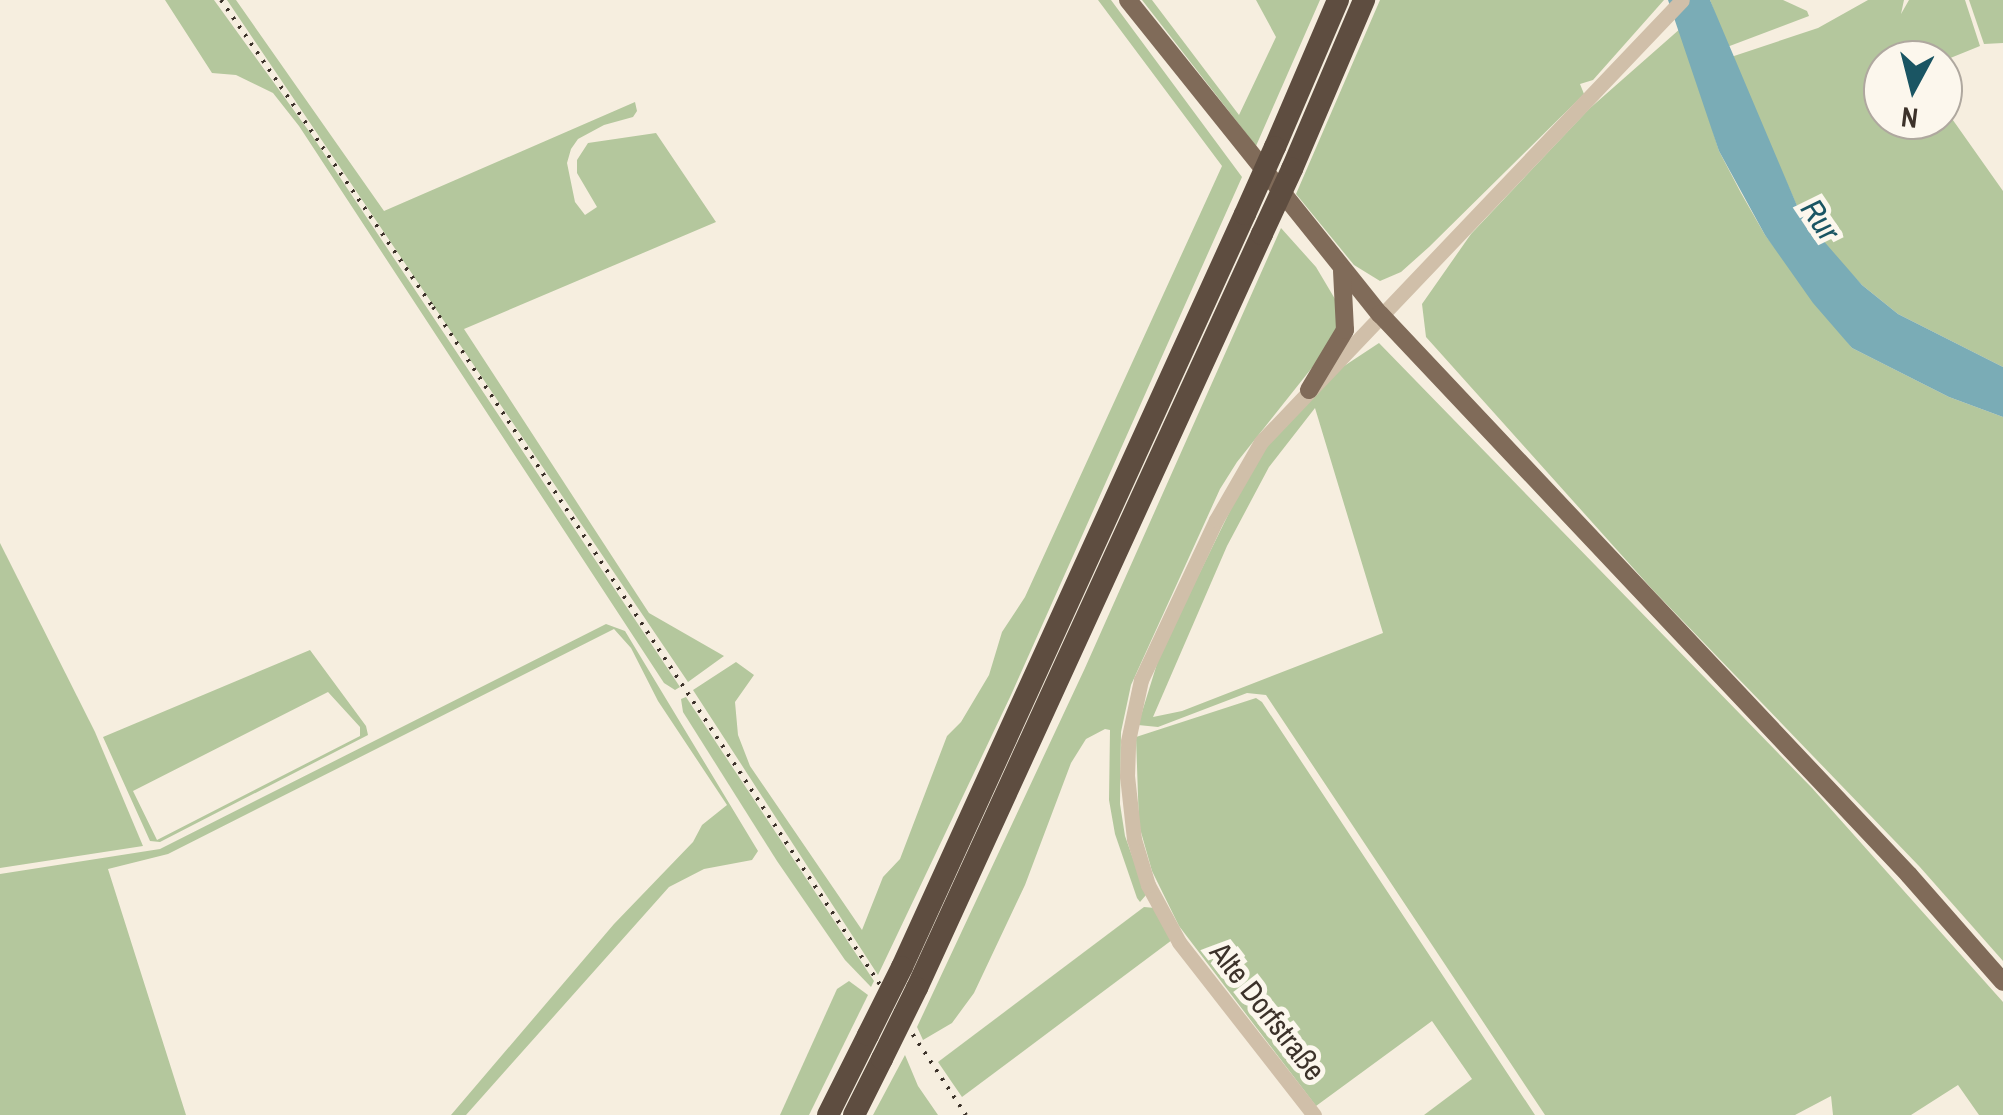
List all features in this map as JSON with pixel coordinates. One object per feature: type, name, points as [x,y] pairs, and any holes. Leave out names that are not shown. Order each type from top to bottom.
[{"type":"highway","points":[[828,1115],[902,967],[1245,214],[1338,0]]},
{"type":"highway","points":[[854,1115],[1262,234],[1364,0]]},
{"type":"main road","points":[[1128,0],[1380,314],[1909,875],[2003,982]]},
{"type":"main road","points":[[1309,390],[1345,330],[1342,271]]},
{"type":"street","name":"Alte Dorfstraße","points":[[1314,1115],[1179,942],[1148,885],[1134,838],[1127,776],[1133,710],[1156,645],[1245,466],[1380,314],[1682,0]]},
{"type":"green space","points":[[165,0],[214,0],[311,134],[680,687],[675,690],[664,683],[299,126],[273,93],[236,75],[212,73]]},
{"type":"green space","points":[[227,0],[236,0],[384,211],[635,102],[637,111],[633,117],[604,125],[578,139],[571,149],[567,163],[575,202],[585,215],[597,207],[577,173],[577,160],[588,143],[656,133],[716,222],[464,329],[649,613],[724,656],[688,682]]},
{"type":"green space","points":[[1098,0],[1111,0],[1242,177],[1011,695],[878,975],[693,690],[736,662],[754,675],[735,702],[738,735],[750,766],[862,930],[883,877],[900,859],[947,736],[961,722],[989,675],[1002,632],[1025,597],[1222,166]]},
{"type":"green space","points":[[1142,0],[1152,0],[1239,115],[1276,37],[1256,0],[1320,0],[1256,146]]},
{"type":"green space","points":[[1380,0],[1664,0],[1593,80],[1580,84],[1584,94],[1429,247],[1401,272],[1380,281],[1354,265],[1296,194]]},
{"type":"green space","points":[[1710,0],[1783,0],[1807,11],[1809,16],[1727,47]]},
{"type":"green space","points":[[1868,0],[1904,0],[1901,14],[1909,0],[1965,0],[1980,46],[1963,53],[1963,40],[1863,40],[1863,140],[1963,140],[1963,134],[2003,191],[2003,367],[1898,314],[1862,285],[1801,215],[1731,57],[1818,28]]},
{"type":"green space","points":[[1969,0],[2003,0],[2003,43],[1984,44]]},
{"type":"green space","points":[[1681,28],[1719,151],[1741,193],[1765,235],[1852,348],[1949,397],[2003,417],[2003,961],[1919,866],[1652,589],[1426,337],[1422,304],[1471,234],[1589,109]]},
{"type":"green space","points":[[1281,228],[1316,267],[1335,299],[1338,335],[1220,489],[1131,685],[1121,732],[1120,804],[1125,836],[1146,895],[1140,902],[1137,898],[1115,834],[1109,800],[1110,730],[1105,729],[1086,739],[1071,763],[1025,885],[974,993],[952,1023],[923,1040],[917,1027],[1085,668]]},
{"type":"green space","points":[[1379,343],[1812,788],[2003,1002],[2003,1115],[1979,1115],[1958,1085],[1911,1115],[1833,1115],[1831,1096],[1795,1115],[1545,1115],[1266,695],[1247,693],[1158,727],[1138,725],[1160,654],[1250,470],[1270,442],[1335,372]],"holes":[[[1315,408],[1383,633],[1182,711],[1153,717],[1227,546],[1269,467]]]},
{"type":"green space","points":[[0,543],[95,732],[143,846],[0,868]]},
{"type":"green space","points":[[606,624],[625,631],[758,851],[752,860],[704,869],[669,887],[466,1115],[451,1115],[614,924],[693,842],[702,825],[727,805],[658,701],[631,648],[614,629],[168,854],[108,869],[186,1115],[0,1115],[0,874],[160,849]]},
{"type":"green space","points":[[310,650],[366,726],[368,735],[160,842],[150,841],[103,737]],"holes":[[[328,692],[360,727],[360,736],[157,840],[133,791]]]},
{"type":"green space","points":[[686,697],[874,981],[871,987],[845,960],[777,861],[683,712],[681,699]]},
{"type":"green space","points":[[1256,698],[1535,1115],[1424,1115],[1472,1079],[1432,1021],[1316,1106],[1179,926],[1152,871],[1139,825],[1136,737]]},
{"type":"green space","points":[[1144,907],[1155,908],[1172,940],[962,1097],[938,1062]]},
{"type":"green space","points":[[849,981],[868,995],[809,1115],[780,1115],[837,989]]},
{"type":"green space","points":[[905,1055],[918,1086],[938,1115],[873,1115]]},
{"type":"water","points":[[1668,0],[1710,0],[1801,215],[1862,285],[1898,314],[2003,367],[2003,417],[1949,397],[1852,348],[1813,303],[1765,235],[1719,151]]},
{"type":"railway","points":[[221,0],[433,307],[966,1115]]},
{"type":"water label","name":"Rur","points":[[1820,220]]}]
